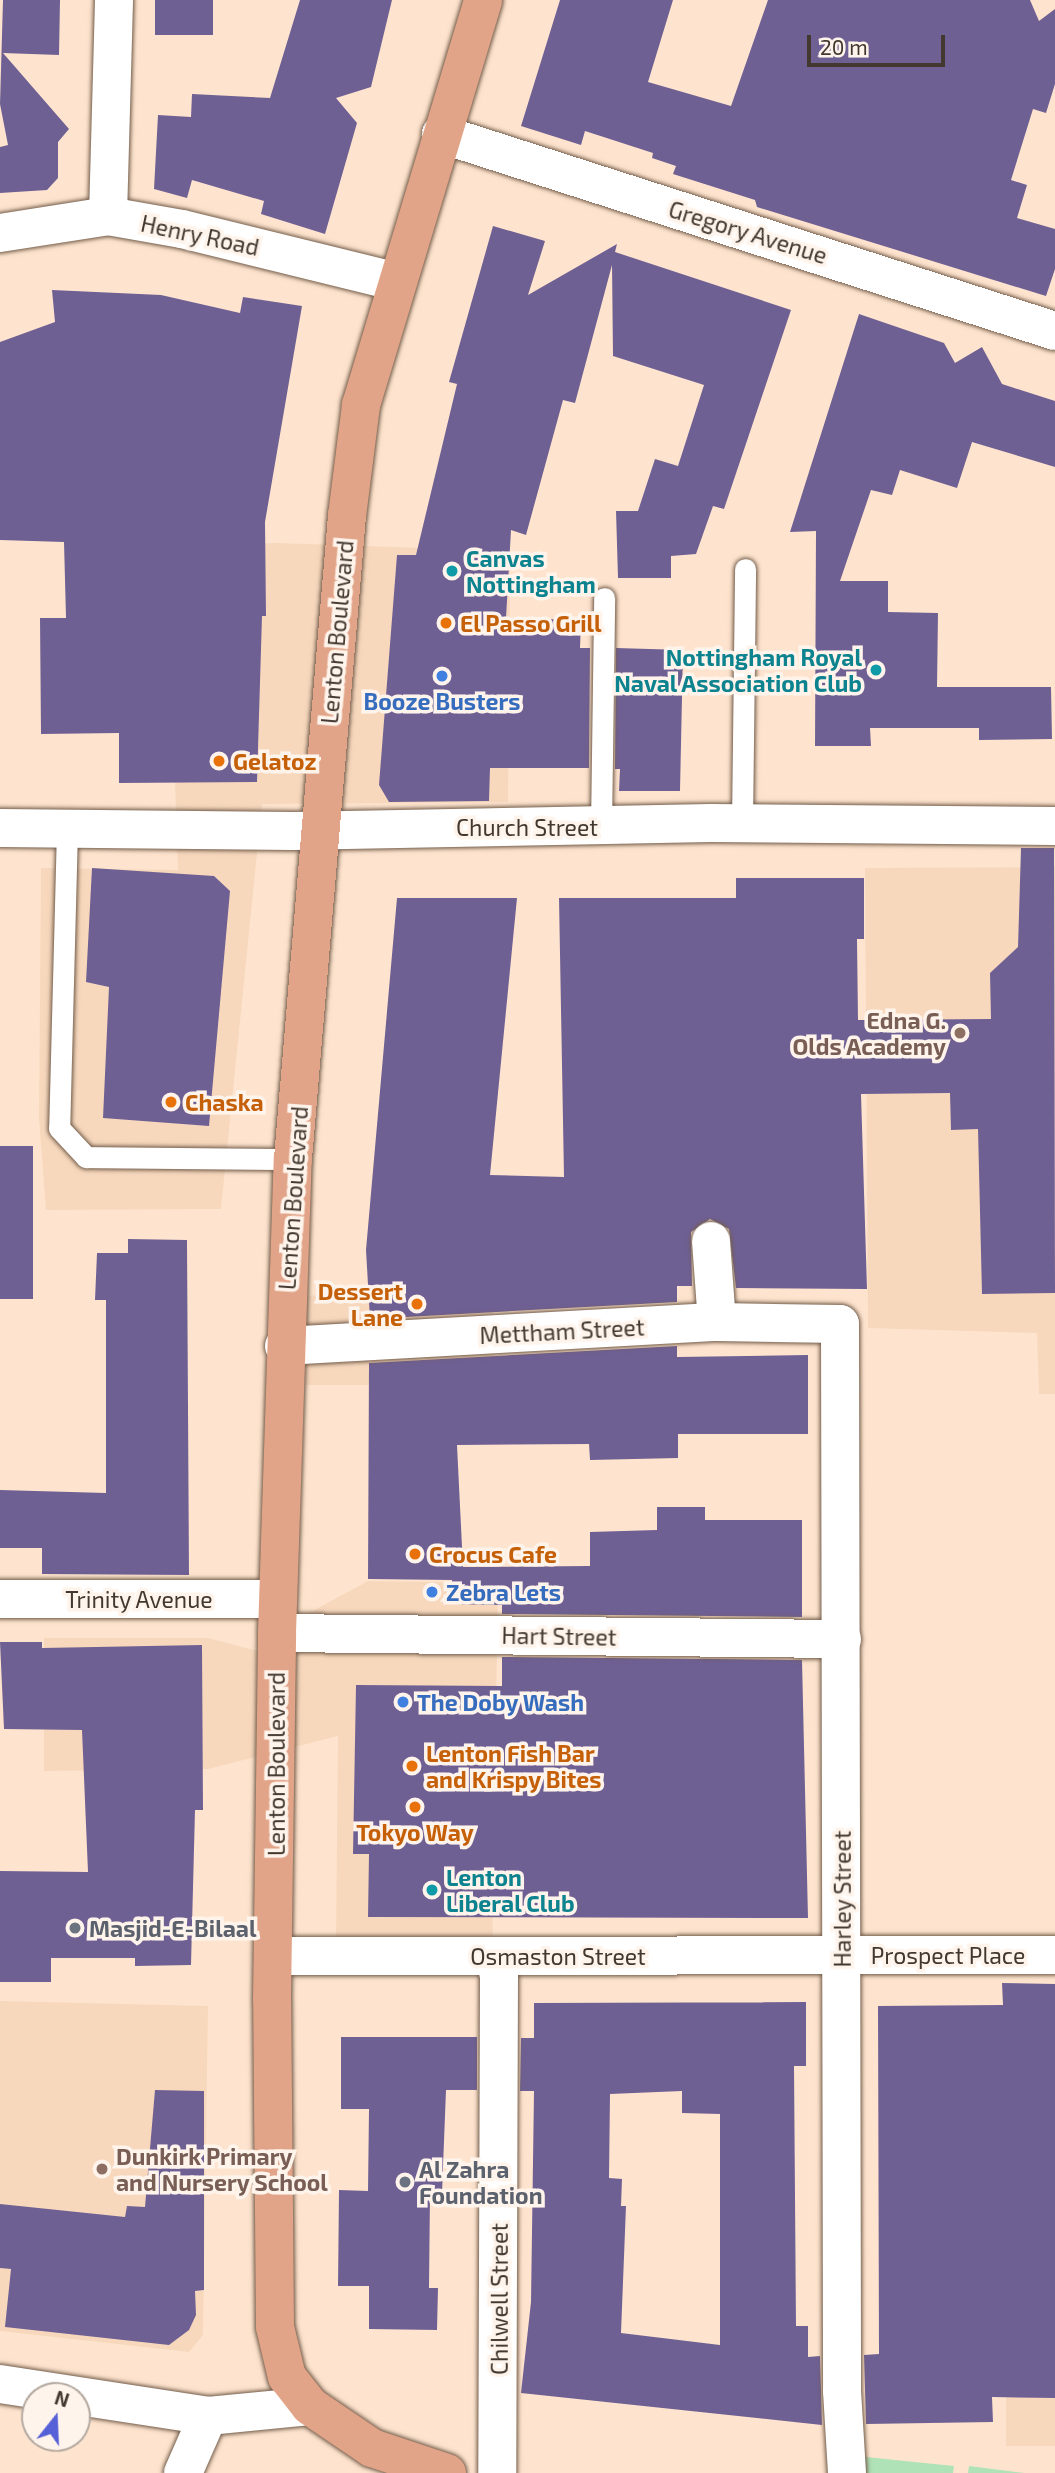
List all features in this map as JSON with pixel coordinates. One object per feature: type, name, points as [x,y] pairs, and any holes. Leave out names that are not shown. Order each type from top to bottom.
[{"type":"main road","name":"Lenton Boulevard","points":[[447,2473],[372,2448],[310,2406],[287,2377],[275,2327],[277,1616],[284,1346],[293,1159],[347,516],[359,419],[440,134],[483,0]]},
{"type":"street","points":[[108,216],[114,0]]},
{"type":"street","name":"Gregory Avenue","points":[[440,134],[1055,331]]},
{"type":"street","name":"Henry Road","points":[[0,233],[108,216],[182,229],[397,282]]},
{"type":"street","name":"Church Street","points":[[0,828],[322,829],[742,823],[1055,826]]},
{"type":"street","points":[[711,1241],[717,1322]]},
{"type":"street","name":"Mettham Street","points":[[284,1346],[717,1322],[840,1324]]},
{"type":"street","name":"Harley Street","points":[[840,1324],[842,2391],[847,2458]]},
{"type":"street","name":"Trinity Avenue","points":[[0,1598],[277,1616]]},
{"type":"street","name":"Hart Street","points":[[277,1616],[842,1639]]},
{"type":"street","name":"Osmaston Street","points":[[274,1956],[842,1954]]},
{"type":"street","name":"Prospect Place","points":[[842,1954],[1055,1955]]},
{"type":"street","name":"Chilwell Street","points":[[495,1956],[499,1977],[497,2473]]},
{"type":"street","points":[[0,2384],[208,2416],[310,2406]]},
{"type":"street","points":[[184,2473],[208,2416]]},
{"type":"lane","points":[[742,823],[746,569]]},
{"type":"lane","points":[[601,827],[604,598]]},
{"type":"lane","points":[[67,829],[59,1128],[86,1157],[293,1159]]},
{"type":"shaded area","points":[[278,543],[510,551],[508,802],[262,804],[221,1209],[46,1210],[39,1119],[41,868],[178,870],[174,751],[180,545]]},
{"type":"shaded area","name":"Edna G. Olds Academy","points":[[1055,867],[1055,1394],[1039,1394],[1037,1333],[868,1328],[865,868]]},
{"type":"shaded area","points":[[493,1293],[495,1385],[306,1385],[303,1296]]},
{"type":"shaded area","points":[[368,1581],[498,1583],[492,1966],[336,1944],[338,1736],[208,1769],[44,1771],[44,1638],[208,1638],[293,1660],[296,1620]]},
{"type":"shaded area","name":"Dunkirk Primary and Nursery School","points":[[0,2001],[208,2006],[203,2335],[189,2352],[0,2331]]},
{"type":"shaded area","points":[[1006,2183],[1055,2183],[1055,2446],[1006,2446]]},
{"type":"green space","points":[[856,2456],[954,2466],[953,2473],[858,2473]]},
{"type":"green space","points":[[969,2466],[1025,2473],[968,2473]]},
{"type":"building","points":[[3,0],[60,0],[59,55],[3,53],[69,129],[58,142],[58,178],[47,190],[0,193],[0,147],[8,145],[0,104]]},
{"type":"building","points":[[155,0],[213,0],[213,35],[155,35]]},
{"type":"building","points":[[300,0],[392,0],[371,87],[336,98],[357,123],[325,234],[261,214],[264,201],[192,180],[187,198],[154,189],[158,115],[191,117],[192,94],[270,98]]},
{"type":"building","points":[[560,0],[673,0],[648,82],[731,106],[768,0],[1030,0],[1039,21],[1055,9],[1055,84],[1046,113],[1033,109],[1011,180],[1027,185],[1017,218],[1055,229],[1055,269],[1046,296],[757,207],[755,200],[673,174],[676,166],[652,158],[653,153],[585,131],[581,145],[521,126]]},
{"type":"building","points":[[493,226],[545,241],[528,295],[617,244],[615,252],[791,310],[724,509],[713,506],[696,554],[671,556],[671,578],[618,578],[616,511],[638,511],[655,459],[678,466],[704,385],[613,356],[612,265],[575,403],[563,400],[526,535],[511,530],[506,618],[581,620],[580,648],[590,648],[589,768],[490,768],[489,801],[389,802],[379,785],[397,555],[416,555],[457,384],[449,382]]},
{"type":"building","points":[[52,290],[161,295],[240,313],[243,297],[302,306],[265,522],[266,616],[262,616],[257,782],[119,783],[119,733],[41,734],[40,618],[66,618],[64,542],[0,540],[0,342],[55,322]]},
{"type":"building","points":[[859,314],[944,343],[955,363],[982,347],[1002,384],[1055,401],[1055,467],[972,442],[957,488],[900,470],[892,495],[871,490],[840,581],[888,581],[888,612],[938,613],[937,687],[1051,687],[1052,739],[979,740],[979,728],[870,728],[871,746],[815,746],[816,531],[790,532]]},
{"type":"building","points":[[616,648],[683,650],[680,791],[619,791],[620,769],[615,769]]},
{"type":"building","points":[[1021,848],[1054,848],[1055,1293],[982,1294],[978,1129],[951,1130],[950,1093],[861,1094],[867,1289],[736,1288],[729,1229],[710,1219],[691,1232],[692,1286],[677,1286],[677,1302],[370,1319],[366,1250],[397,898],[517,898],[490,1175],[564,1177],[559,898],[736,898],[736,878],[864,878],[864,939],[857,939],[858,1020],[991,1019],[990,973],[1018,947]]},
{"type":"building","points":[[92,868],[214,876],[230,891],[209,1126],[103,1118],[109,987],[86,982]]},
{"type":"building","points":[[0,1146],[33,1146],[33,1299],[0,1299]]},
{"type":"building","points":[[128,1239],[187,1240],[189,1575],[42,1574],[42,1548],[0,1548],[0,1490],[106,1493],[106,1300],[95,1300],[97,1253],[128,1253]]},
{"type":"building","points":[[677,1346],[677,1357],[808,1355],[808,1434],[678,1434],[678,1458],[590,1460],[589,1444],[457,1445],[463,1567],[590,1566],[590,1532],[657,1530],[657,1507],[705,1507],[705,1520],[802,1520],[802,1617],[502,1614],[502,1605],[452,1604],[452,1580],[368,1579],[369,1363]]},
{"type":"building","points":[[0,1642],[42,1642],[42,1648],[202,1645],[203,1810],[195,1810],[191,1965],[135,1966],[135,1958],[51,1958],[51,1982],[0,1982],[0,1871],[88,1872],[82,1730],[4,1729]]},
{"type":"building","points":[[502,1657],[802,1660],[808,1918],[368,1917],[369,1854],[353,1854],[356,1685],[502,1686]]},
{"type":"building","points":[[1002,1983],[1055,1984],[1055,2398],[992,2397],[993,2422],[866,2424],[864,2355],[879,2354],[878,2006],[1003,2005]]},
{"type":"building","points":[[806,2002],[806,2066],[794,2066],[796,2326],[808,2326],[808,2357],[820,2356],[822,2425],[521,2393],[531,2302],[534,2091],[520,2091],[521,2038],[534,2038],[534,2003]],"holes":[[[682,2091],[682,2113],[720,2114],[720,2345],[621,2333],[626,2206],[621,2206],[622,2179],[609,2178],[610,2094]]]},
{"type":"building","name":"Al Zahra Foundation","points":[[341,2037],[477,2037],[477,2090],[446,2090],[442,2193],[430,2193],[429,2288],[438,2288],[437,2330],[369,2329],[369,2286],[338,2286],[339,2190],[368,2191],[369,2109],[341,2109]]},
{"type":"building","points":[[155,2090],[204,2091],[204,2290],[195,2291],[196,2315],[189,2330],[169,2345],[5,2327],[11,2269],[0,2268],[0,2204],[125,2217],[127,2206],[145,2207]]},
{"type":"place","name":"Canvas Nottingham","points":[[452,571]]},
{"type":"place","name":"El Passo Grill","points":[[446,623]]},
{"type":"place","name":"Nottingham Royal Naval Association Club","points":[[876,670]]},
{"type":"place","name":"Booze Busters","points":[[442,676]]},
{"type":"place","name":"Gelatoz","points":[[219,761]]},
{"type":"place","name":"Edna G. Olds Academy","points":[[960,1033]]},
{"type":"place","name":"Chaska","points":[[171,1102]]},
{"type":"place","name":"Dessert Lane","points":[[417,1304]]},
{"type":"place","name":"Crocus Cafe","points":[[415,1554]]},
{"type":"place","name":"Zebra Lets","points":[[432,1592]]},
{"type":"place","name":"The Doby Wash","points":[[403,1702]]},
{"type":"place","name":"Lenton Fish Bar and Krispy Bites","points":[[412,1766]]},
{"type":"place","name":"Tokyo Way","points":[[415,1807]]},
{"type":"place","name":"Lenton Liberal Club","points":[[432,1890]]},
{"type":"place","name":"Masjid-E-Bilaal","points":[[75,1928]]},
{"type":"place","name":"Dunkirk Primary and Nursery School","points":[[102,2169]]},
{"type":"place","name":"Al Zahra Foundation","points":[[405,2182]]}]
